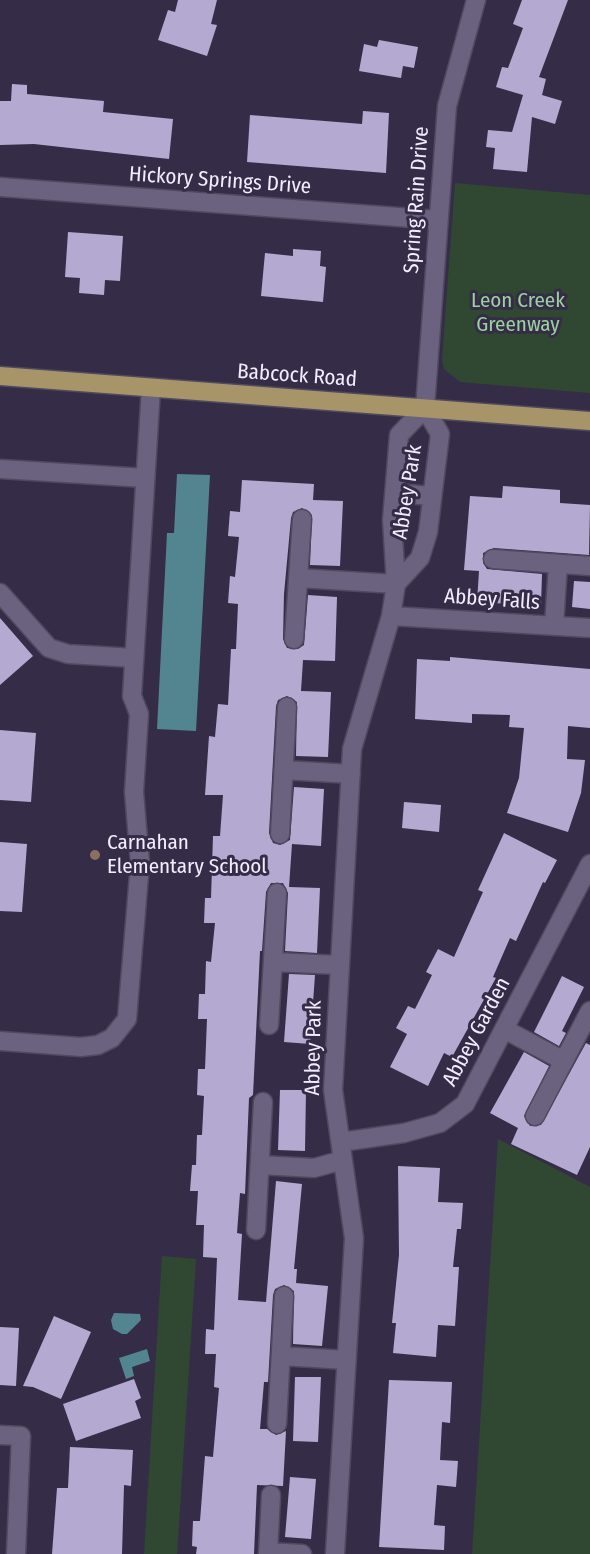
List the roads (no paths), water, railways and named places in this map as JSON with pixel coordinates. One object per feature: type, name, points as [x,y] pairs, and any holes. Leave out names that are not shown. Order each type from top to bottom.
[{"type":"main road","name":"Babcock Road","points":[[0,376],[590,421]]},
{"type":"street","name":"Spring Rain Drive","points":[[425,408],[447,106],[476,0]]},
{"type":"street","name":"Hickory Springs Drive","points":[[0,187],[438,220]]},
{"type":"street","points":[[0,1041],[81,1047],[98,1045],[112,1038],[127,1019],[140,863],[134,792],[139,714],[132,696],[151,388]]},
{"type":"street","name":"Abbey Park","points":[[335,1554],[354,1238],[333,1090],[352,749],[392,616],[396,584],[392,520],[399,435],[425,408],[440,434],[428,532],[420,558],[396,584]]},
{"type":"street","points":[[0,469],[146,478]]},
{"type":"street","points":[[394,493],[432,496]]},
{"type":"street","points":[[294,639],[302,519]]},
{"type":"street","points":[[493,560],[590,566]]},
{"type":"street","points":[[554,626],[558,564]]},
{"type":"street","points":[[298,578],[396,584]]},
{"type":"street","points":[[0,593],[49,648],[68,654],[134,658]]},
{"type":"street","name":"Abbey Falls","points":[[392,616],[590,628]]},
{"type":"street","points":[[280,834],[287,707]]},
{"type":"street","points":[[284,770],[351,774]]},
{"type":"street","name":"Abbey Garden","points":[[341,1142],[404,1133],[440,1123],[465,1104],[590,864]]},
{"type":"street","points":[[269,1025],[276,893]]},
{"type":"street","points":[[273,962],[339,965]]},
{"type":"street","points":[[535,1116],[590,1011]]},
{"type":"street","points":[[504,1029],[564,1061]]},
{"type":"street","points":[[256,1230],[263,1102]]},
{"type":"street","points":[[260,1165],[314,1168],[343,1160]]},
{"type":"street","points":[[277,1424],[284,1296]]},
{"type":"street","points":[[281,1356],[346,1360]]},
{"type":"street","points":[[0,1435],[21,1436],[16,1554]]},
{"type":"street","points":[[271,1495],[268,1553],[302,1554]]},
{"type":"place","name":"Carnahan Elementary School","points":[[95,855]]},
{"type":"park label","name":"Leon Creek Greenway","points":[[518,313]]}]
